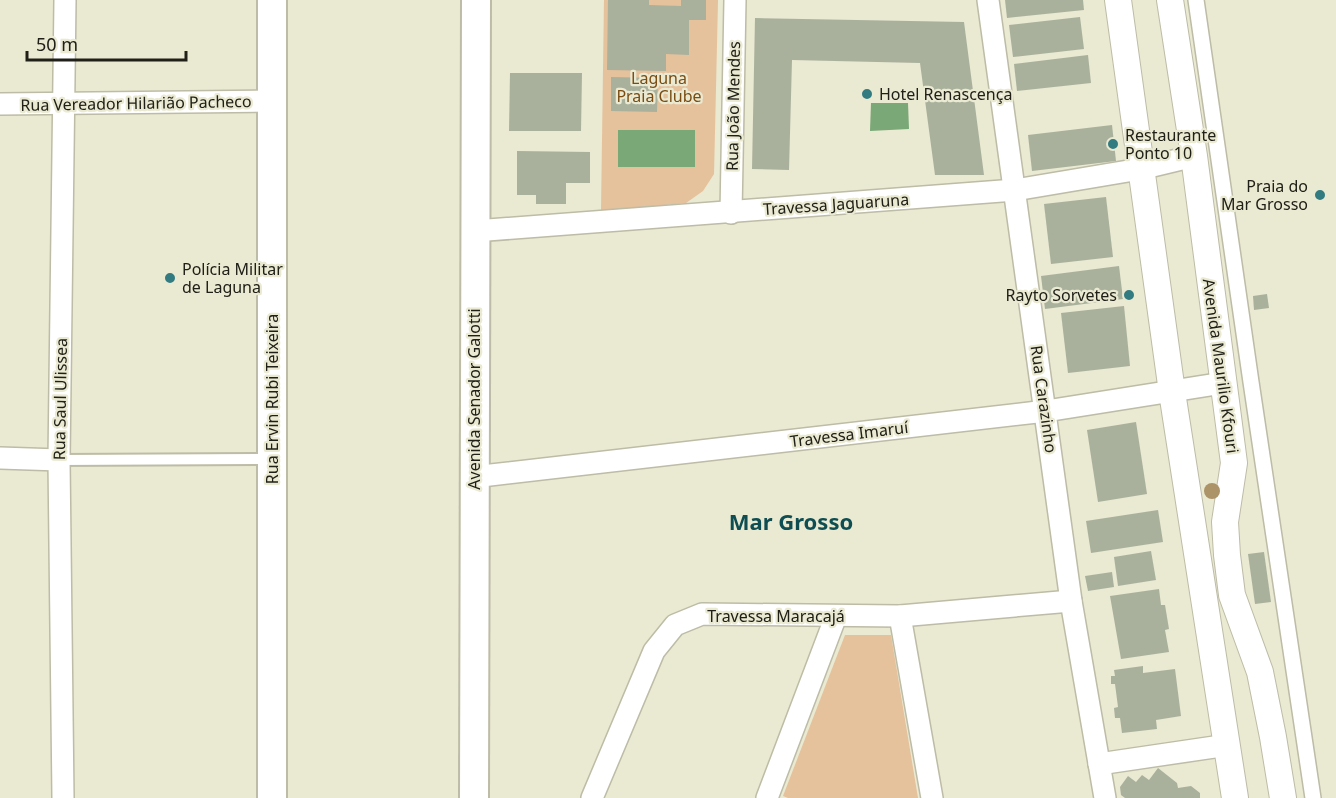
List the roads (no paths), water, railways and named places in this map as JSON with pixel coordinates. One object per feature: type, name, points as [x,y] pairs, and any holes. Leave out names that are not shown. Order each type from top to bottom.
[{"type":"main road","name":"Rua Ervin Rubi Teixeira","points":[[272,0],[272,798]]},
{"type":"main road","name":"Avenida Senador Galotti","points":[[474,798],[473,477],[476,0]]},
{"type":"street","name":"Rua Saul Ulissea","points":[[63,798],[59,460],[65,0]]},
{"type":"street","name":"Rua João Mendes","points":[[732,213],[735,0]]},
{"type":"street","name":"Rua Carazinho","points":[[988,0],[1071,601],[1105,798]]},
{"type":"street","points":[[1118,0],[1172,392],[1235,798]]},
{"type":"street","name":"Avenida Maurilio Kfouri","points":[[1170,0],[1194,156],[1234,463],[1225,522],[1232,595],[1260,672],[1283,798]]},
{"type":"street","points":[[1196,0],[1313,798]]},
{"type":"street","name":"Rua Vereador Hilarião Pacheco","points":[[0,104],[272,101]]},
{"type":"street","name":"Travessa Jaguaruna","points":[[475,231],[1015,190],[1140,169],[1194,156]]},
{"type":"street","name":"Travessa Imaruí","points":[[473,477],[1046,411],[1223,384]]},
{"type":"street","points":[[0,458],[59,460]]},
{"type":"street","name":"Travessa Maracajá","points":[[592,798],[654,651],[675,625],[702,614],[900,616],[1071,601]]},
{"type":"street","points":[[767,798],[836,616]]},
{"type":"street","points":[[900,616],[932,798]]},
{"type":"street","points":[[1099,764],[1228,745]]},
{"type":"lane","points":[[59,460],[272,459]]},
{"type":"place","name":"Hotel Renascença","points":[[867,94]]},
{"type":"place","name":"Restaurante Ponto 10","points":[[1113,144]]},
{"type":"place","name":"Praia do Mar Grosso","points":[[1320,195]]},
{"type":"place","name":"Polícia Militar de Laguna","points":[[170,278]]},
{"type":"place","name":"Rayto Sorvetes","points":[[1129,295]]},
{"type":"district","name":"Mar Grosso","points":[[791,521]]},
{"type":"park label","name":"Laguna Praia Clube","points":[[659,87]]}]
